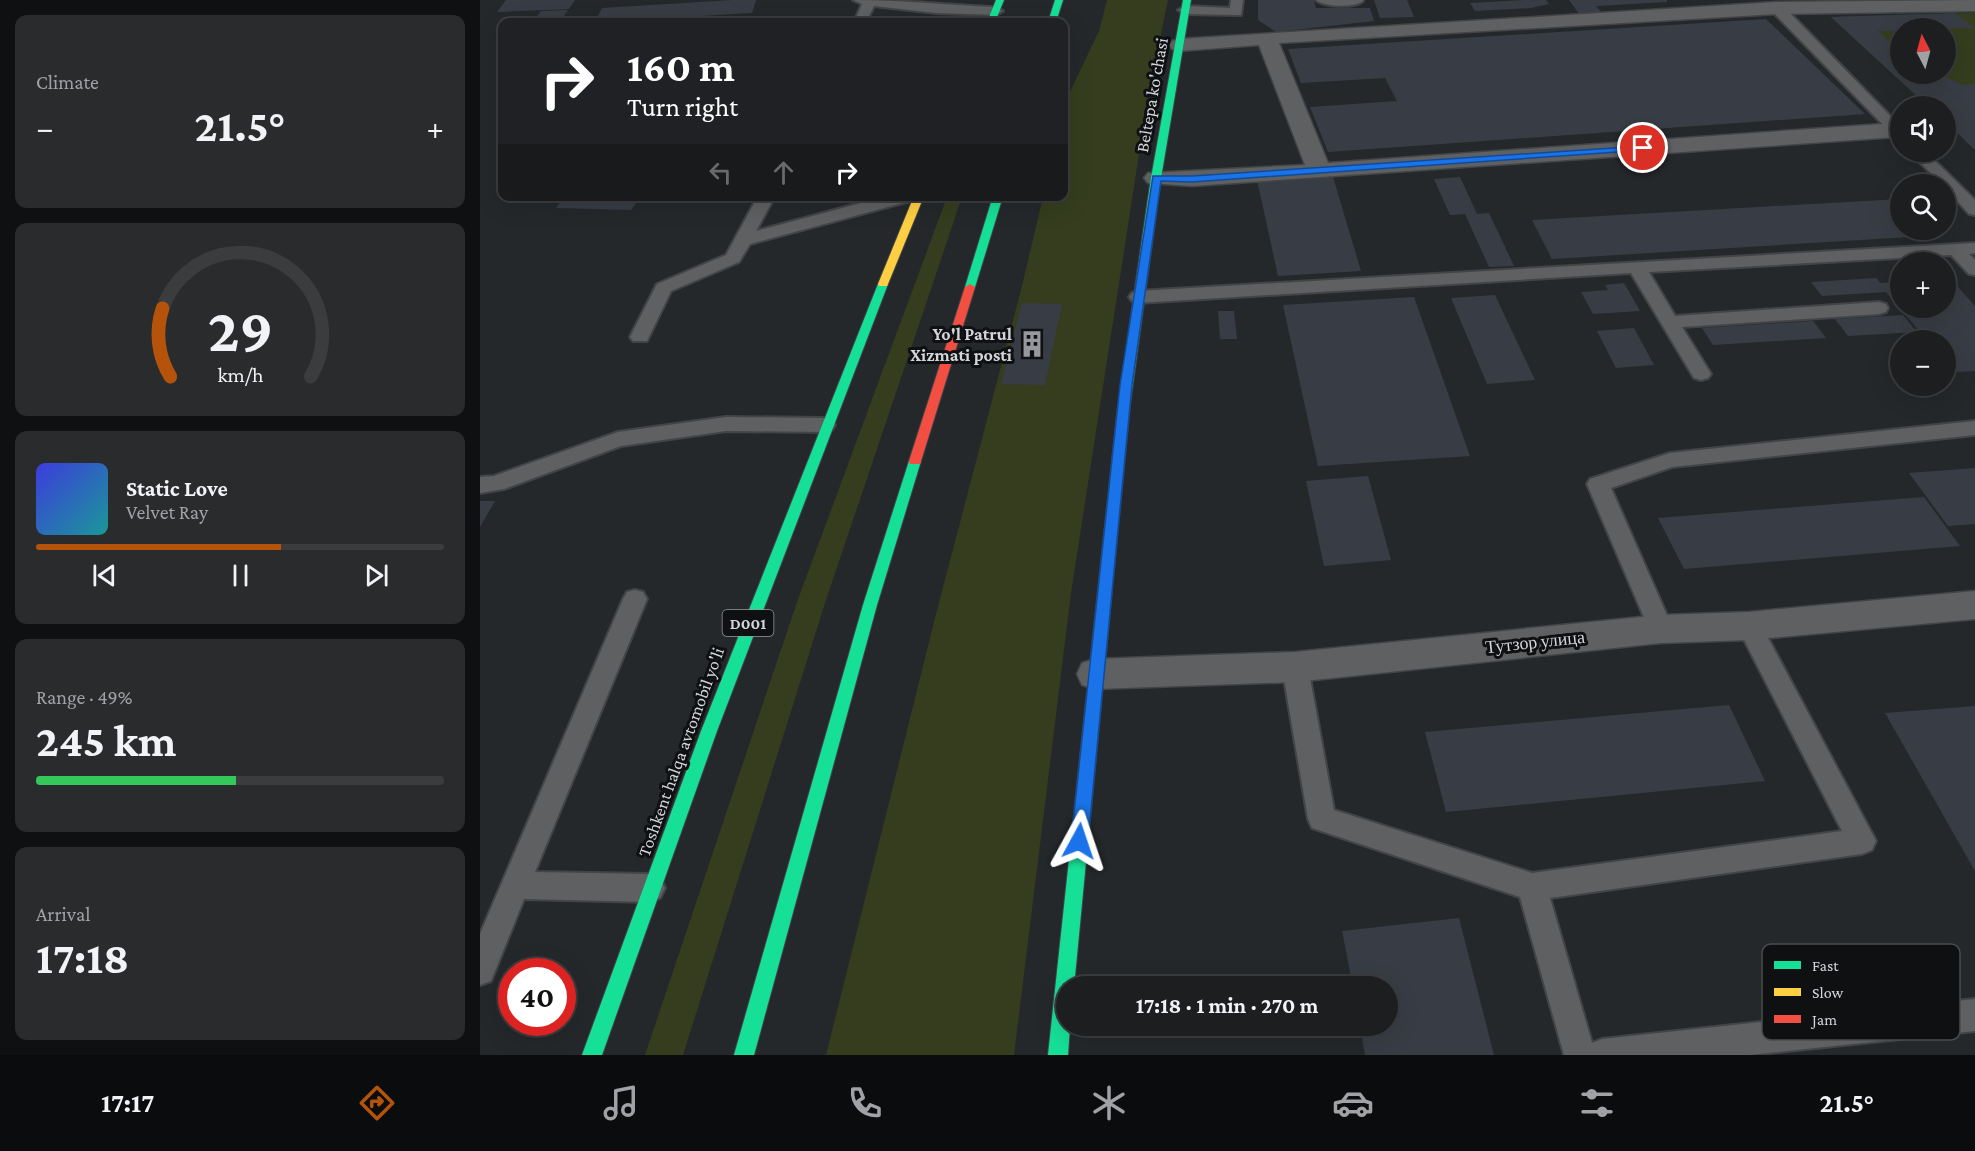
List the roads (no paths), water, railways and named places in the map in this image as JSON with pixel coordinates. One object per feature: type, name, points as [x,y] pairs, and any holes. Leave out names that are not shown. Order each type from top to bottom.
[{"type":"main road","points":[[1053,18],[1059,0]]},
{"type":"main road","name":"Beltepa ko'chasi","points":[[1058,1055],[1095,674],[1138,297],[1186,5]]},
{"type":"main road","name":"Toshkent halqa avtomobil yo'li","points":[[592,1055],[650,888],[732,666],[825,425],[917,201]]},
{"type":"main road","points":[[744,1055],[870,605],[996,201]]},
{"type":"street","points":[[1179,45],[1777,8],[1975,5]]},
{"type":"street","points":[[1267,38],[1319,171]]},
{"type":"street","points":[[1156,178],[1192,179],[1890,133]]},
{"type":"street","name":"Тутзор улица","points":[[1095,674],[1295,667],[1661,629],[1749,626],[1975,605]]},
{"type":"lane","points":[[1186,5],[1236,12],[1237,0]]},
{"type":"lane","points":[[1322,0],[1357,1]]},
{"type":"lane","points":[[861,18],[865,1],[936,9],[996,11]]},
{"type":"lane","points":[[1777,8],[1890,123]]},
{"type":"lane","points":[[1928,162],[1975,210]]},
{"type":"lane","points":[[640,337],[663,288],[733,258],[764,201]]},
{"type":"lane","points":[[743,240],[889,201]]},
{"type":"lane","points":[[1138,297],[1975,248]]},
{"type":"lane","points":[[1956,250],[1975,270]]},
{"type":"lane","points":[[1637,268],[1701,374]]},
{"type":"lane","points":[[1670,322],[1879,308]]},
{"type":"lane","points":[[480,485],[496,484],[618,438],[726,424],[825,425]]},
{"type":"lane","points":[[1661,629],[1598,484],[1670,460],[1975,428]]},
{"type":"lane","points":[[480,970],[635,599]]},
{"type":"lane","points":[[1295,667],[1322,819],[1532,887],[1862,841],[1749,626]]},
{"type":"lane","points":[[515,885],[650,888]]},
{"type":"lane","points":[[1532,887],[1580,1055]]},
{"type":"lane","points":[[1960,1017],[1975,1015]]},
{"type":"lane","points":[[1602,1055],[1762,1038]]},
{"type":"place","name":"Yo'l Patrul Xizmati posti","points":[[1032,344]]}]
